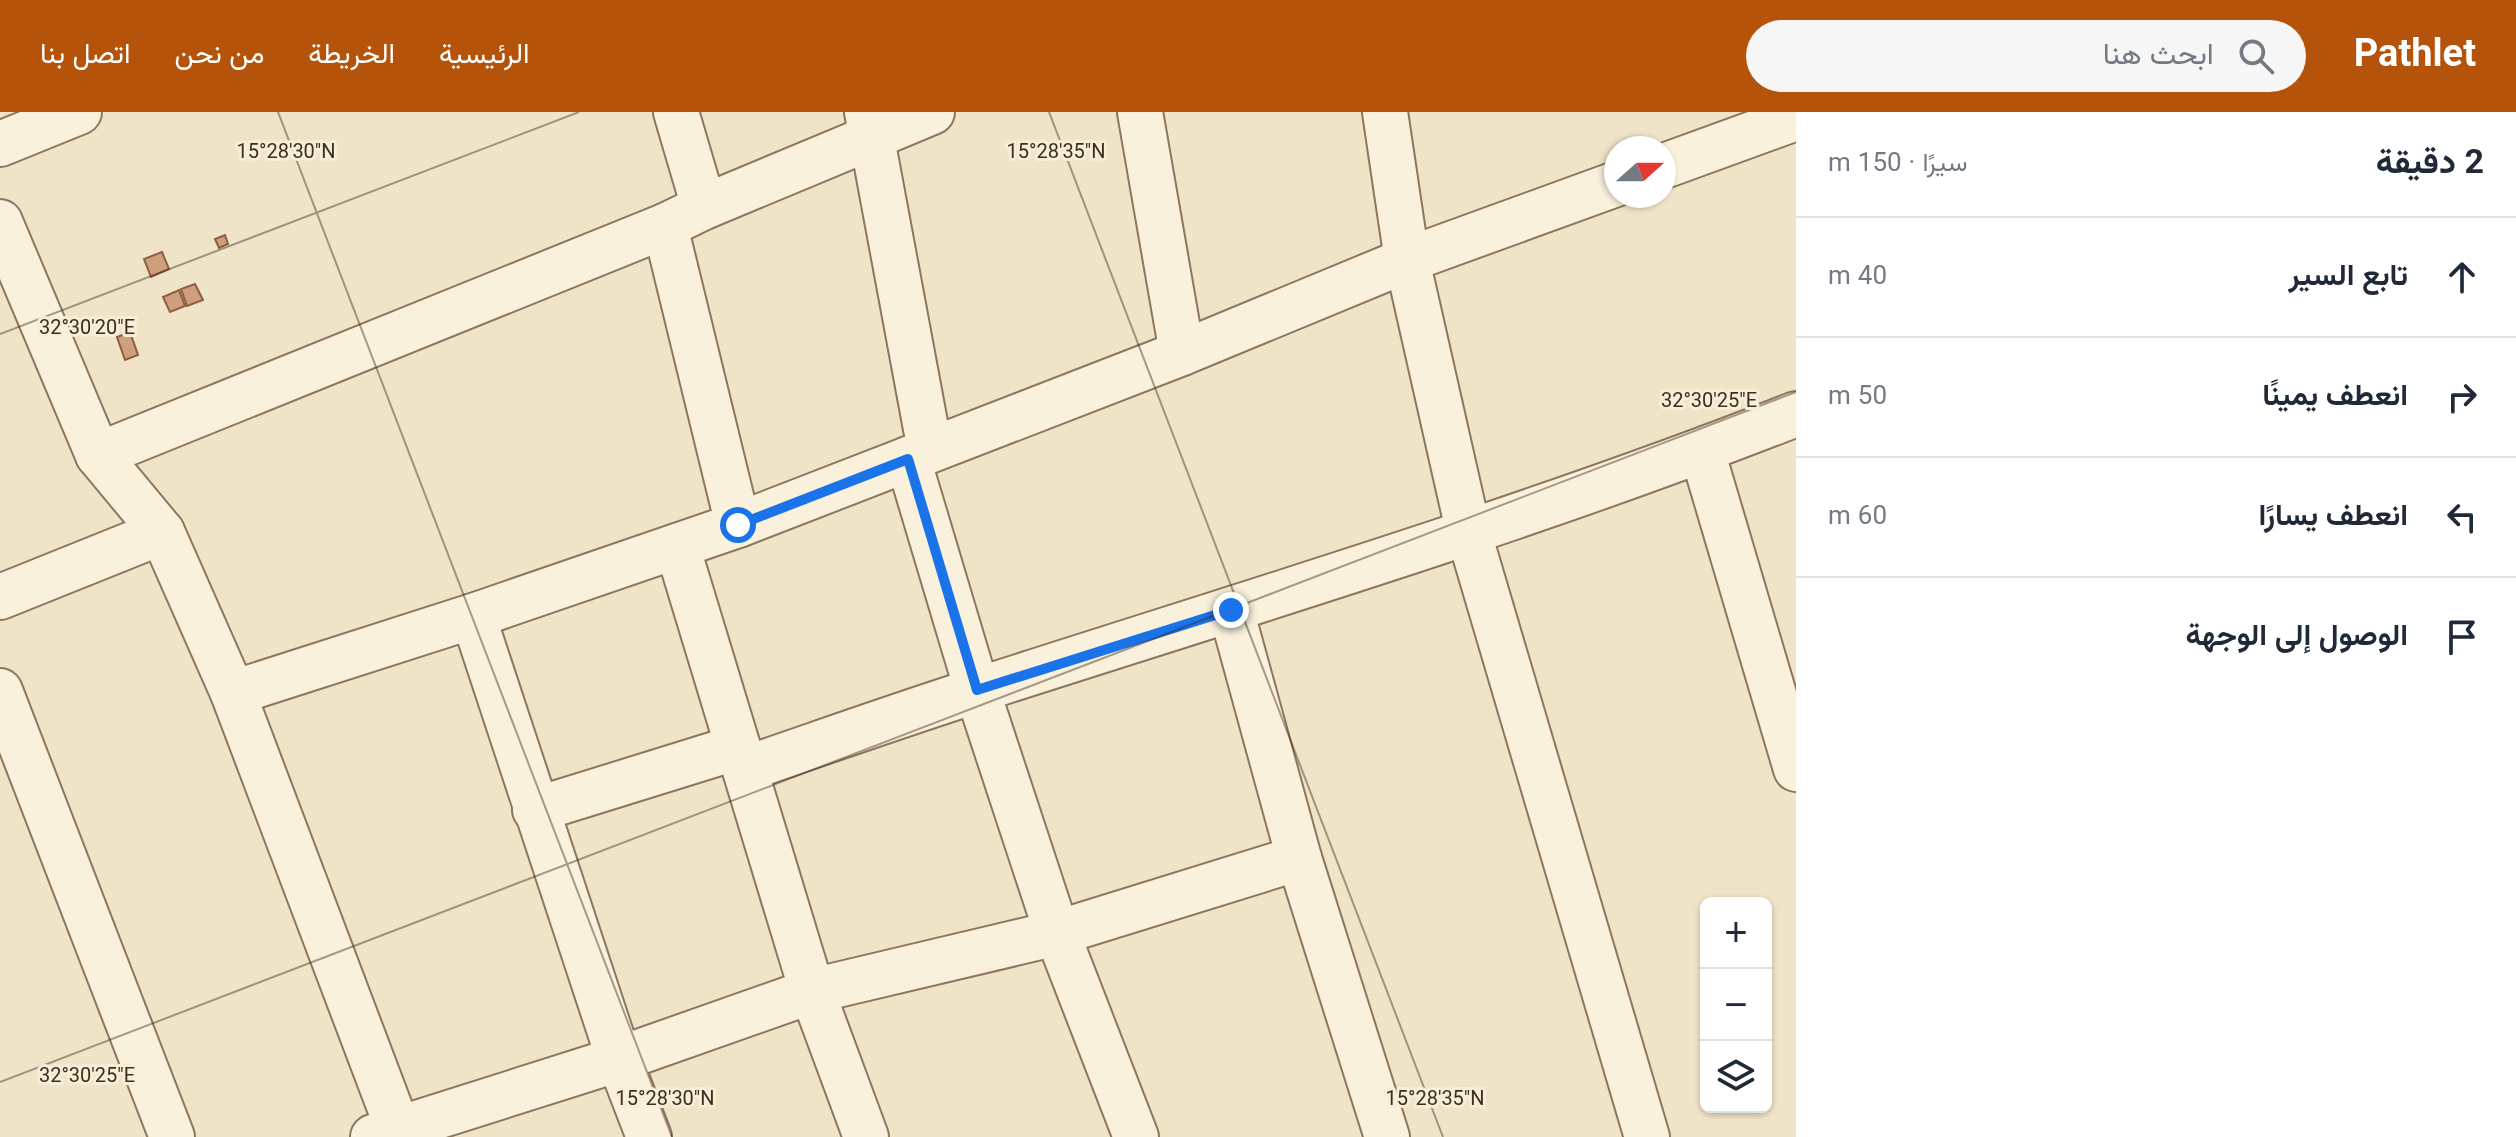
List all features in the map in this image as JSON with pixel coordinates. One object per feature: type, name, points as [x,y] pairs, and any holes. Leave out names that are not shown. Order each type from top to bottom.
[{"type":"street","points":[[0,144],[79,112]]},
{"type":"street","points":[[676,112],[704,207]]},
{"type":"street","points":[[98,455],[665,226],[869,126],[932,112]]},
{"type":"street","points":[[1140,112],[1182,353]]},
{"type":"street","points":[[1385,112],[1407,260],[1469,534],[1647,1137]]},
{"type":"street","points":[[1676,162],[1796,118]]},
{"type":"street","points":[[869,126],[919,454],[977,690],[1057,933],[1136,1137]]},
{"type":"street","points":[[233,693],[473,616],[738,525],[1182,353],[1407,260],[1604,188]]},
{"type":"street","points":[[0,222],[98,455],[162,532],[233,693],[391,1134],[812,991],[1057,933],[1299,858]]},
{"type":"street","points":[[665,226],[738,525]]},
{"type":"street","points":[[535,810],[742,758],[977,690],[1469,534],[1796,414]]},
{"type":"street","points":[[1702,451],[1796,769]]},
{"type":"street","points":[[0,597],[162,532]]},
{"type":"street","points":[[677,546],[812,991],[866,1137]]},
{"type":"street","points":[[1231,610],[1299,858],[1387,1137]]},
{"type":"street","points":[[473,616],[619,1059],[649,1137]]},
{"type":"street","points":[[0,691],[172,1137]]},
{"type":"building","points":[[225,235],[228,244],[219,248],[215,239]]},
{"type":"building","points":[[162,252],[169,269],[151,277],[144,259]]},
{"type":"building","points":[[195,284],[203,300],[187,306],[181,289]]},
{"type":"building","points":[[179,290],[185,306],[170,312],[163,297]]},
{"type":"building","points":[[130,332],[138,355],[125,360],[117,337]]},
{"type":"route","points":[[738,525],[908,459],[977,690],[1231,610]]}]
